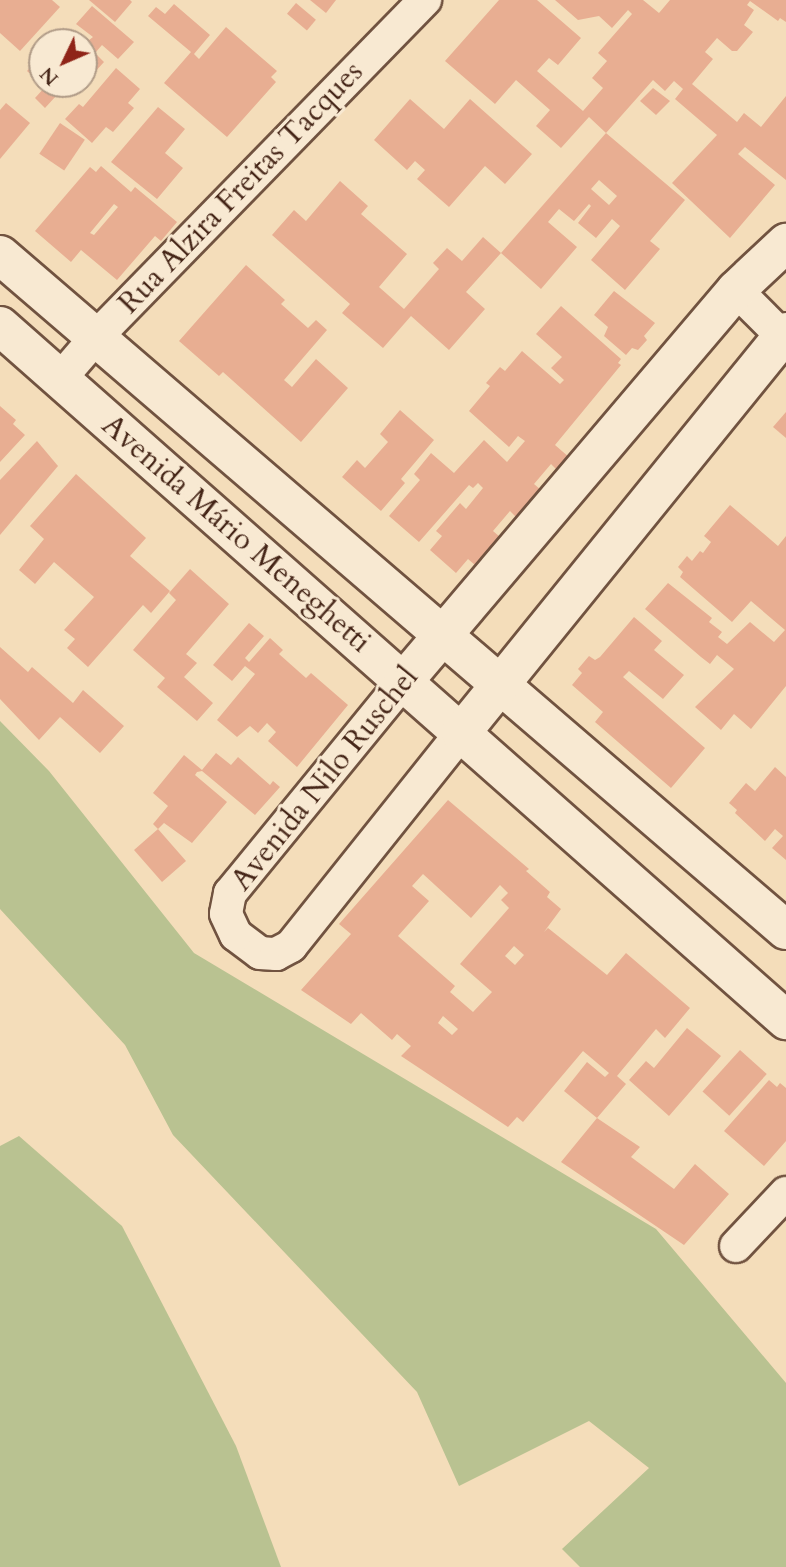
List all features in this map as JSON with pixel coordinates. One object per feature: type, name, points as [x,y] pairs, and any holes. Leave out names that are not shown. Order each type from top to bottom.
[{"type":"street","name":"Rua Alzira Freitas Tacques","points":[[60,379],[97,336],[425,0]]},
{"type":"street","name":"Avenida Nilo Ruschel","points":[[785,336],[501,683],[291,946],[276,954],[260,953],[236,935],[226,914],[230,893],[444,633],[736,290],[786,243]]},
{"type":"street","name":"Avenida Mário Meneghetti","points":[[0,254],[444,633],[786,930]]},
{"type":"street","points":[[736,290],[785,336]]},
{"type":"street","name":"Avenida Mário Meneghetti","points":[[0,326],[786,1020]]},
{"type":"street","points":[[736,1246],[786,1193]]},
{"type":"green space","points":[[0,721],[49,771],[194,953],[656,1229],[786,1383],[786,1567],[580,1567],[562,1549],[649,1468],[589,1421],[459,1486],[417,1392],[173,1135],[125,1045],[0,909]]},
{"type":"green space","points":[[19,1136],[122,1226],[236,1446],[281,1567],[0,1567],[0,1146]]},
{"type":"building","points":[[0,0],[52,0],[60,7],[41,28],[28,28],[28,42],[20,51],[0,33]]},
{"type":"building","points":[[89,0],[130,0],[132,2],[115,22]]},
{"type":"building","points":[[310,0],[336,0],[326,13]]},
{"type":"building","points":[[499,0],[537,0],[581,38],[558,65],[549,58],[537,71],[583,111],[603,88],[592,78],[607,61],[598,53],[632,14],[628,10],[612,28],[599,16],[578,20],[555,0],[643,0],[659,13],[670,0],[786,0],[786,22],[780,18],[778,21],[750,1],[747,5],[754,10],[744,25],[753,32],[737,51],[732,51],[717,38],[705,52],[713,59],[692,84],[737,122],[744,113],[761,127],[786,96],[786,180],[745,147],[738,154],[775,185],[730,238],[672,183],[717,135],[675,99],[683,89],[674,81],[665,91],[653,80],[606,133],[589,117],[561,148],[536,126],[550,110],[516,80],[495,104],[445,61]]},
{"type":"building","points":[[296,3],[316,20],[307,30],[287,14]]},
{"type":"building","points":[[174,4],[210,35],[194,54],[199,59],[226,27],[277,71],[271,77],[276,82],[227,137],[164,83],[191,52],[148,16],[156,7],[165,14]]},
{"type":"building","points":[[92,6],[134,42],[118,59],[102,45],[98,50],[98,28],[81,28],[76,24]]},
{"type":"building","points":[[98,56],[104,62],[98,69]]},
{"type":"building","points":[[116,68],[140,89],[128,103],[134,108],[113,132],[106,127],[92,143],[65,119],[79,104],[83,107],[91,98],[98,98],[98,89]]},
{"type":"building","points":[[653,88],[670,101],[656,115],[640,101]]},
{"type":"building","points":[[35,98],[54,98],[45,108]]},
{"type":"building","points":[[410,99],[444,129],[470,99],[532,154],[505,184],[485,166],[449,207],[417,179],[425,170],[415,161],[407,170],[374,140]]},
{"type":"building","points":[[6,103],[30,123],[0,159],[0,110]]},
{"type":"building","points":[[158,107],[185,129],[165,153],[183,168],[157,199],[111,162]]},
{"type":"building","points":[[60,123],[85,140],[64,170],[39,154]]},
{"type":"building","points":[[606,133],[685,200],[650,241],[660,249],[625,290],[591,260],[620,226],[612,219],[596,238],[578,223],[591,206],[589,204],[574,221],[559,209],[548,222],[577,247],[541,289],[501,253]],"holes":[[[599,180],[617,196],[609,205],[591,189]]]},
{"type":"building","points":[[101,166],[131,192],[135,187],[177,222],[161,241],[155,236],[117,280],[81,250],[71,262],[35,231],[90,167],[96,172]],"holes":[[[114,204],[118,207],[94,235],[90,233]]]},
{"type":"building","points":[[340,181],[368,206],[361,214],[407,254],[379,287],[404,309],[439,269],[433,263],[447,248],[462,261],[483,237],[501,253],[466,292],[485,309],[449,350],[411,316],[383,348],[342,313],[350,304],[272,235],[294,210],[306,221]]},
{"type":"building","points":[[246,265],[285,300],[281,304],[308,328],[316,320],[327,330],[284,380],[292,387],[316,359],[348,388],[301,442],[223,372],[219,376],[179,341]]},
{"type":"building","points":[[614,291],[655,323],[644,336],[647,340],[638,350],[632,348],[626,355],[604,336],[608,327],[594,315]]},
{"type":"building","points":[[561,306],[621,359],[618,363],[621,365],[555,445],[570,458],[558,471],[551,464],[534,484],[541,490],[517,518],[510,511],[493,531],[500,537],[475,565],[468,559],[456,573],[430,550],[442,536],[436,531],[460,503],[466,509],[483,488],[478,483],[473,488],[469,485],[419,542],[389,516],[420,480],[414,474],[431,453],[454,473],[484,440],[507,462],[525,441],[518,436],[509,447],[469,411],[490,386],[486,383],[500,367],[505,371],[522,351],[560,384],[564,380],[551,368],[562,357],[536,334]]},
{"type":"building","points":[[0,406],[16,420],[13,424],[25,435],[0,462]]},
{"type":"building","points":[[400,410],[434,440],[401,479],[405,483],[381,511],[342,477],[357,460],[365,468],[388,442],[380,434]]},
{"type":"building","points":[[786,412],[786,438],[773,427]]},
{"type":"building","points":[[37,441],[58,466],[0,535],[0,480]]},
{"type":"building","points":[[76,474],[146,538],[130,556],[170,591],[151,613],[143,605],[88,667],[67,648],[75,639],[64,630],[94,597],[54,562],[35,584],[19,570],[44,539],[30,526]]},
{"type":"building","points":[[730,505],[778,546],[786,536],[786,686],[751,729],[734,714],[721,730],[695,707],[734,669],[717,655],[710,664],[645,609],[668,583],[712,618],[709,622],[722,632],[718,637],[727,644],[750,622],[774,642],[785,630],[751,601],[732,622],[680,577],[683,572],[678,567],[687,556],[692,561],[700,551],[703,553],[711,542],[704,536]]},
{"type":"building","points":[[190,569],[229,604],[186,654],[197,663],[184,677],[213,703],[197,721],[157,687],[165,678],[133,650],[176,600],[169,593]]},
{"type":"building","points":[[634,617],[662,641],[654,650],[684,675],[663,699],[629,671],[623,677],[705,748],[671,788],[595,722],[603,712],[572,685],[582,673],[578,669],[589,656],[595,660],[600,657]]},
{"type":"building","points":[[249,623],[264,636],[245,658],[249,662],[270,638],[283,650],[279,654],[306,678],[311,673],[348,705],[297,767],[268,741],[276,732],[267,723],[258,733],[250,726],[237,737],[217,720],[255,674],[245,666],[232,681],[213,665]]},
{"type":"building","points":[[0,647],[28,672],[32,667],[73,703],[83,690],[124,726],[100,753],[60,717],[39,740],[0,699]]},
{"type":"building","points":[[216,753],[231,765],[238,757],[270,785],[273,781],[280,787],[255,815],[202,771],[197,772],[195,775],[227,802],[192,843],[164,823],[158,829],[153,824],[168,806],[153,793],[184,755],[202,770]]},
{"type":"building","points":[[775,767],[786,777],[786,860],[772,848],[783,836],[775,829],[765,841],[735,813],[737,810],[729,803],[746,783],[755,791]]},
{"type":"building","points":[[448,800],[529,869],[526,871],[550,892],[547,897],[561,909],[544,932],[548,928],[607,975],[626,953],[690,1008],[665,1038],[656,1029],[617,1076],[626,1084],[597,1118],[564,1091],[587,1062],[605,1077],[609,1073],[583,1051],[523,1122],[517,1117],[508,1127],[401,1056],[411,1046],[397,1034],[392,1040],[361,1013],[351,1024],[301,990],[351,934],[339,924]],"holes":[[[423,874],[471,918],[500,885],[508,893],[501,900],[509,908],[460,964],[492,992],[473,1012],[450,992],[455,986],[398,936],[429,901],[412,886]],[[514,946],[524,955],[515,965],[505,956]],[[443,1016],[458,1029],[452,1035],[438,1023]]]},
{"type":"building","points":[[158,829],[186,861],[162,882],[134,850]]},
{"type":"building","points":[[687,1028],[721,1056],[669,1116],[629,1080],[646,1061],[654,1068]]},
{"type":"building","points":[[740,1050],[767,1074],[729,1116],[703,1092]]},
{"type":"building","points":[[769,1080],[777,1087],[780,1083],[786,1088],[786,1141],[764,1166],[724,1131]]},
{"type":"building","points":[[597,1118],[640,1147],[631,1157],[674,1189],[695,1164],[729,1194],[684,1245],[561,1162]]}]
